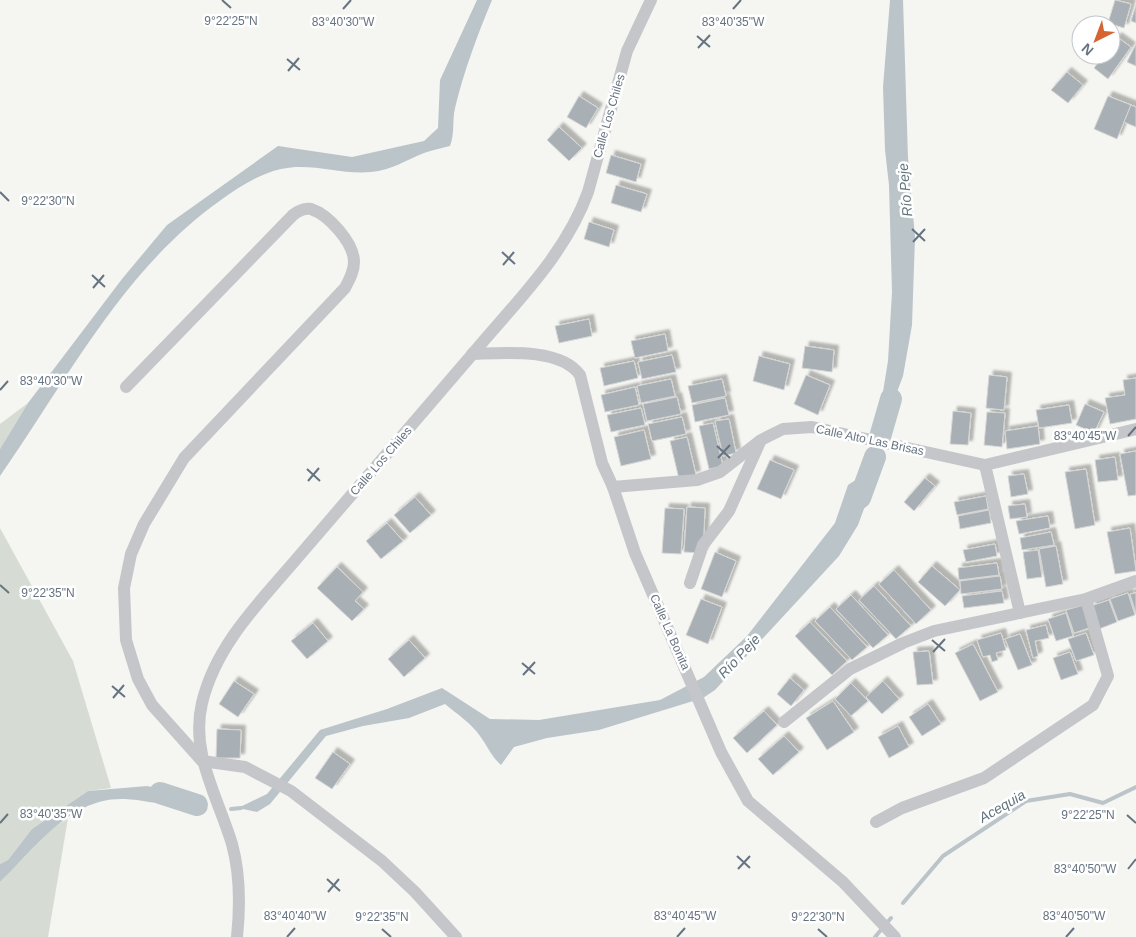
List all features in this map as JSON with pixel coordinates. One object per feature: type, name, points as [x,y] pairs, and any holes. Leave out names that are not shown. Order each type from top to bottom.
[{"type":"street","name":"Calle Los Chiles","points":[[237,937],[237,885],[232,846],[202,761],[198,727],[202,703],[215,669],[250,612],[547,265],[572,228],[588,192],[627,52],[651,0]]},
{"type":"street","points":[[126,387],[293,215],[301,210],[310,209],[324,217],[345,240],[351,250],[354,262],[352,276],[345,288],[184,458],[144,524],[131,554],[124,588],[126,640],[138,679],[152,705],[202,761],[244,767],[291,791],[382,861],[415,892],[456,937]]},
{"type":"street","name":"Calle La Bonita","points":[[472,354],[519,352],[542,356],[574,366],[580,375],[602,463],[613,487],[635,553],[721,752],[748,801],[843,882],[895,937]]},
{"type":"street","name":"Calle Alto Las Brisas","points":[[613,487],[697,480],[720,472],[761,440],[783,429],[812,427],[985,465],[1136,429]]},
{"type":"street","points":[[690,583],[703,545],[728,512],[761,440]]},
{"type":"street","points":[[985,465],[1020,613]]},
{"type":"street","points":[[784,722],[850,669],[903,643],[934,631],[1086,599],[1136,581]]},
{"type":"street","points":[[876,822],[902,808],[984,778],[1093,704],[1108,676],[1086,599]]},
{"type":"shaded area","points":[[28,403],[0,449],[0,424]]},
{"type":"shaded area","points":[[0,528],[73,661],[111,788],[88,791],[32,829],[8,860],[0,864]]},
{"type":"shaded area","points":[[68,818],[48,937],[0,937],[0,882],[46,833]]},
{"type":"water","points":[[477,0],[492,0],[462,81],[455,108],[450,146],[424,153],[386,169],[371,172],[348,172],[304,167],[281,169],[249,182],[221,200],[186,228],[126,292],[99,328],[0,476],[0,449],[28,403],[122,279],[167,225],[278,146],[352,157],[424,141],[438,128],[440,80]]},
{"type":"water","points":[[890,0],[903,0],[908,158],[915,237],[912,325],[903,376],[883,429],[881,404],[888,361],[892,292],[889,185],[885,150],[883,87]]},
{"type":"water","points":[[871,470],[875,479],[858,525],[839,556],[715,690],[703,698],[599,730],[547,738],[514,747],[501,765],[472,727],[445,704],[409,718],[363,726],[326,736],[270,804],[257,812],[238,808],[267,794],[320,730],[387,709],[442,688],[490,719],[539,720],[660,700],[704,677],[747,636],[835,523],[848,485]]},
{"type":"water","points":[[147,786],[182,794],[190,802],[165,804],[125,799],[106,800],[87,806],[71,815],[40,840],[0,882],[0,864],[8,860],[32,829],[88,791]]},
{"type":"building","points":[[1115,0],[1131,4],[1124,28],[1121,27],[1121,15],[1110,15]]},
{"type":"building","points":[[1136,5],[1136,23],[1131,21]]},
{"type":"building","points":[[1121,40],[1131,47],[1121,61]]},
{"type":"building","points":[[1136,44],[1136,66],[1127,62]]},
{"type":"building","points":[[1096,65],[1118,65],[1108,79],[1094,68]]},
{"type":"building","points":[[1067,72],[1083,85],[1068,103],[1051,90]]},
{"type":"building","points":[[579,96],[598,108],[586,128],[567,117]]},
{"type":"building","points":[[1108,96],[1131,105],[1117,139],[1094,129]]},
{"type":"building","points":[[1131,105],[1136,107],[1136,127],[1124,122]]},
{"type":"building","points":[[559,127],[582,148],[569,161],[547,140]]},
{"type":"building","points":[[611,155],[641,164],[636,182],[606,173]]},
{"type":"building","points":[[616,185],[647,194],[641,212],[611,203]]},
{"type":"building","points":[[589,222],[614,230],[609,247],[584,239]]},
{"type":"building","points":[[589,319],[592,336],[559,343],[555,326]]},
{"type":"building","points":[[665,334],[668,351],[635,358],[631,341]]},
{"type":"building","points":[[805,346],[834,350],[832,372],[802,368]]},
{"type":"building","points":[[672,355],[676,372],[642,379],[638,362]]},
{"type":"building","points":[[759,356],[790,364],[784,390],[753,381]]},
{"type":"building","points":[[634,361],[638,378],[604,386],[600,368]]},
{"type":"building","points":[[806,375],[830,385],[818,415],[794,404]]},
{"type":"building","points":[[989,375],[1007,377],[1004,410],[986,408]]},
{"type":"building","points":[[1136,378],[1136,419],[1110,424],[1105,398],[1125,395],[1123,380]]},
{"type":"building","points":[[671,379],[675,396],[641,403],[637,386]]},
{"type":"building","points":[[722,379],[726,396],[692,403],[688,386]]},
{"type":"building","points":[[635,387],[639,405],[605,412],[601,395]]},
{"type":"building","points":[[677,397],[681,414],[647,421],[643,404]]},
{"type":"building","points":[[725,398],[729,415],[695,422],[692,405]]},
{"type":"building","points":[[1085,404],[1104,412],[1094,433],[1076,425]]},
{"type":"building","points":[[1069,405],[1072,423],[1039,428],[1036,410]]},
{"type":"building","points":[[641,408],[645,425],[611,432],[607,415]]},
{"type":"building","points":[[953,411],[971,413],[968,445],[950,444]]},
{"type":"building","points":[[987,412],[1005,413],[1002,447],[984,445]]},
{"type":"building","points":[[682,417],[686,434],[652,441],[648,424]]},
{"type":"building","points":[[729,419],[736,453],[723,456],[715,421]]},
{"type":"building","points":[[713,423],[723,466],[709,469],[699,426]]},
{"type":"building","points":[[1038,426],[1040,444],[1007,449],[1005,431]]},
{"type":"building","points":[[644,430],[651,459],[621,466],[614,437]]},
{"type":"building","points":[[687,437],[696,475],[679,479],[670,441]]},
{"type":"building","points":[[1136,451],[1136,495],[1128,496],[1120,454]]},
{"type":"building","points":[[1115,457],[1118,480],[1098,482],[1095,460]]},
{"type":"building","points":[[770,460],[794,470],[781,499],[757,489]]},
{"type":"building","points":[[1086,469],[1095,525],[1075,529],[1065,472]]},
{"type":"building","points":[[1024,474],[1028,494],[1011,497],[1008,476]]},
{"type":"building","points":[[925,478],[935,486],[914,511],[904,502]]},
{"type":"building","points":[[986,496],[988,509],[957,515],[954,502]]},
{"type":"building","points":[[415,497],[431,515],[410,533],[394,515]]},
{"type":"building","points":[[1025,504],[1027,517],[1010,519],[1008,506]]},
{"type":"building","points":[[687,507],[705,508],[703,553],[684,552]]},
{"type":"building","points":[[665,508],[684,509],[681,554],[662,553]]},
{"type":"building","points":[[989,510],[991,523],[960,529],[958,516]]},
{"type":"building","points":[[1048,516],[1050,528],[1019,534],[1016,521]]},
{"type":"building","points":[[387,523],[403,541],[381,559],[366,541]]},
{"type":"building","points":[[1130,528],[1136,571],[1115,574],[1107,532]]},
{"type":"building","points":[[1051,532],[1054,545],[1022,550],[1020,538]]},
{"type":"building","points":[[995,544],[997,556],[966,562],[963,550]]},
{"type":"building","points":[[1056,546],[1063,584],[1046,587],[1039,549]]},
{"type":"building","points":[[1038,550],[1042,577],[1027,579],[1023,552]]},
{"type":"building","points":[[715,552],[736,561],[722,597],[701,589]]},
{"type":"building","points":[[997,563],[999,575],[959,580],[958,568]]},
{"type":"building","points":[[932,566],[960,590],[945,606],[918,582]]},
{"type":"building","points":[[337,567],[363,592],[355,601],[364,609],[352,621],[317,588]]},
{"type":"building","points":[[894,570],[931,610],[916,624],[879,584]]},
{"type":"building","points":[[1000,576],[1002,589],[961,594],[960,581]]},
{"type":"building","points":[[874,586],[911,626],[896,639],[859,600]]},
{"type":"building","points":[[1002,591],[1004,603],[964,608],[962,596]]},
{"type":"building","points":[[1128,593],[1135,615],[1118,621],[1110,599]]},
{"type":"building","points":[[1136,593],[1136,614],[1130,594]]},
{"type":"building","points":[[851,595],[888,635],[873,648],[836,609]]},
{"type":"building","points":[[701,599],[722,607],[708,644],[686,635]]},
{"type":"building","points":[[1109,600],[1117,622],[1099,629],[1091,606]]},
{"type":"building","points":[[1084,605],[1092,627],[1074,633],[1066,610]]},
{"type":"building","points":[[830,607],[867,647],[852,660],[815,621]]},
{"type":"building","points":[[1066,613],[1073,636],[1056,641],[1048,619]]},
{"type":"building","points":[[810,622],[847,661],[832,675],[795,636]]},
{"type":"building","points":[[313,623],[328,641],[307,659],[291,641]]},
{"type":"building","points":[[1046,625],[1049,638],[1035,641],[1038,656],[1033,658],[1026,630]]},
{"type":"building","points":[[1001,633],[1006,650],[996,653],[998,660],[992,662],[990,655],[983,657],[977,640]]},
{"type":"building","points":[[1086,633],[1094,655],[1076,661],[1068,639]]},
{"type":"building","points":[[1020,634],[1032,665],[1018,670],[1005,639]]},
{"type":"building","points":[[409,640],[425,658],[404,677],[388,659]]},
{"type":"building","points":[[973,644],[998,692],[980,701],[955,653]]},
{"type":"building","points":[[929,651],[933,684],[917,685],[913,652]]},
{"type":"building","points":[[1070,652],[1078,674],[1061,680],[1053,658]]},
{"type":"building","points":[[790,678],[804,690],[791,706],[777,694]]},
{"type":"building","points":[[234,681],[254,694],[238,717],[219,704]]},
{"type":"building","points":[[883,681],[899,699],[882,714],[866,697]]},
{"type":"building","points":[[851,683],[868,701],[851,716],[835,699]]},
{"type":"building","points":[[833,701],[854,732],[827,750],[806,718]]},
{"type":"building","points":[[928,704],[941,724],[922,736],[909,717]]},
{"type":"building","points":[[764,711],[777,725],[747,753],[733,738]]},
{"type":"building","points":[[898,726],[909,747],[889,758],[878,737]]},
{"type":"building","points":[[217,729],[241,730],[240,758],[216,758]]},
{"type":"building","points":[[784,736],[799,752],[773,775],[758,759]]},
{"type":"building","points":[[333,752],[350,764],[332,789],[315,778]]},
{"type":"waterway","name":"Río Peje","points":[[880,437],[891,399]]},
{"type":"waterway","name":"Río Peje","points":[[860,498],[875,457]]},
{"type":"waterway","name":"Acequia","points":[[903,903],[943,856],[1026,801],[1070,794],[1103,803],[1136,787]]},
{"type":"waterway","name":"Río Peje","points":[[160,793],[197,805]]},
{"type":"waterway","points":[[231,809],[241,808]]},
{"type":"waterway","name":"Acequia","points":[[875,937],[891,918]]}]
